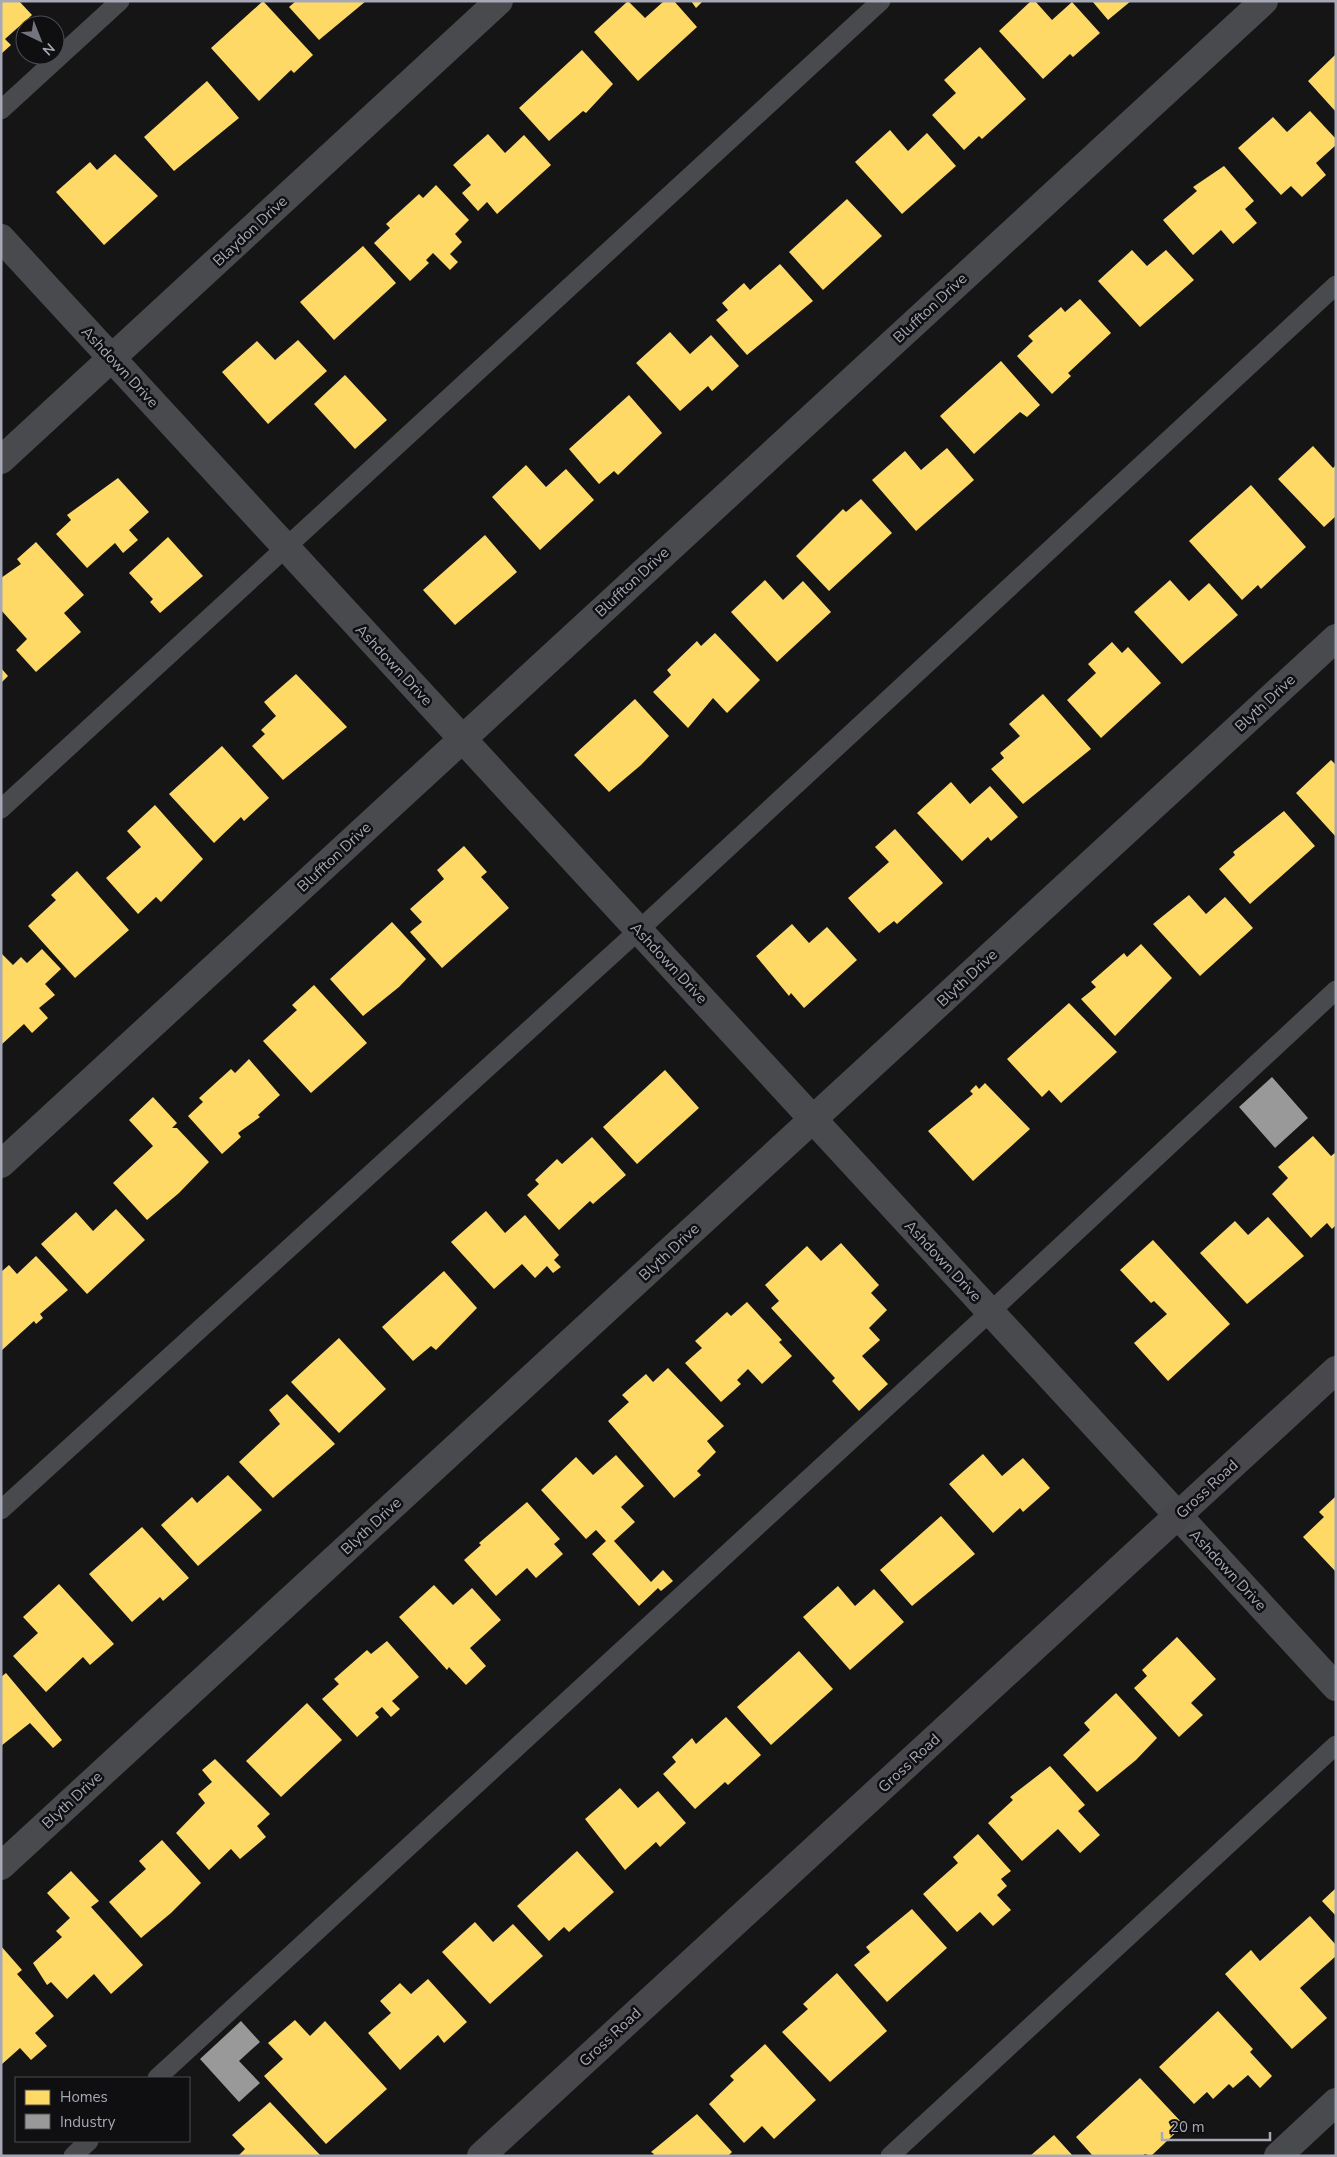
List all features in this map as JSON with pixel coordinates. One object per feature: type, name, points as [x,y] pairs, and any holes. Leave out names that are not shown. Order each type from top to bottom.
[{"type":"street","name":"Blaydon Drive","points":[[1,460],[499,1]]},
{"type":"street","name":"Bluffton Drive","points":[[1,1164],[1264,1]]},
{"type":"street","name":"Ashdown Drive","points":[[1,238],[1336,1687]]},
{"type":"street","name":"Blyth Drive","points":[[1,1866],[1336,638]]},
{"type":"street","name":"Gross Road","points":[[481,2156],[1336,1370]]},
{"type":"street","points":[[1278,2156],[1336,2102]]},
{"type":"lane","points":[[1,110],[120,1]]},
{"type":"lane","points":[[1,809],[881,1]]},
{"type":"lane","points":[[1,1510],[638,930],[1336,285]]},
{"type":"lane","points":[[158,2077],[990,1312],[1336,990]]},
{"type":"lane","points":[[890,2156],[1336,1745]]},
{"type":"lane","points":[[73,2156],[88,2142]]},
{"type":"building: Homes","points":[[1,1],[19,1],[32,15],[15,15],[15,30],[5,39],[11,45],[1,54]]},
{"type":"building: Homes","points":[[263,1],[313,55],[294,73],[291,70],[259,101],[211,48]]},
{"type":"building: Homes","points":[[296,1],[366,1],[319,40],[289,7]]},
{"type":"building: Homes","points":[[628,1],[645,18],[664,1],[674,1],[697,27],[638,81],[594,32]]},
{"type":"building: Homes","points":[[691,1],[703,1],[696,8]]},
{"type":"building: Homes","points":[[1031,1],[1035,1],[1052,20],[1072,2],[1100,33],[1073,57],[1070,54],[1043,79],[999,31]]},
{"type":"building: Homes","points":[[1092,1],[1131,1],[1108,20]]},
{"type":"building: Homes","points":[[980,47],[1026,99],[982,139],[979,136],[964,150],[932,115],[956,93],[944,80]]},
{"type":"building: Homes","points":[[582,50],[613,84],[586,113],[583,111],[549,141],[519,108]]},
{"type":"building: Homes","points":[[1336,54],[1336,112],[1308,81]]},
{"type":"building: Homes","points":[[207,81],[239,118],[174,171],[144,137]]},
{"type":"building: Homes","points":[[1310,111],[1336,139],[1336,145],[1316,163],[1326,175],[1302,197],[1291,186],[1281,195],[1238,148],[1273,117],[1287,132]]},
{"type":"building: Homes","points":[[890,130],[908,151],[927,133],[956,166],[902,214],[855,162]]},
{"type":"building: Homes","points":[[488,134],[505,153],[524,135],[551,165],[497,214],[487,202],[478,211],[462,193],[471,185],[453,165]]},
{"type":"building: Homes","points":[[115,154],[158,196],[104,245],[56,192],[90,162],[97,170]]},
{"type":"building: Homes","points":[[1224,166],[1254,201],[1245,209],[1257,223],[1233,244],[1221,230],[1193,255],[1163,220],[1197,191],[1193,187]]},
{"type":"building: Homes","points":[[436,185],[469,220],[455,234],[462,242],[450,254],[458,262],[450,270],[433,253],[426,260],[429,263],[410,281],[374,243],[390,228],[386,224],[419,194],[423,198]]},
{"type":"building: Homes","points":[[847,199],[882,236],[823,290],[789,252]]},
{"type":"building: Homes","points":[[363,246],[396,283],[334,340],[300,302]]},
{"type":"building: Homes","points":[[1132,250],[1147,266],[1166,250],[1194,280],[1140,327],[1098,281]]},
{"type":"building: Homes","points":[[780,264],[813,301],[747,355],[716,320],[728,310],[722,303],[744,283],[750,290]]},
{"type":"building: Homes","points":[[1080,299],[1111,333],[1068,373],[1071,376],[1052,394],[1017,356],[1033,341],[1028,336],[1061,307],[1065,312]]},
{"type":"building: Homes","points":[[670,332],[690,354],[711,335],[739,366],[712,391],[708,386],[680,411],[636,363]]},
{"type":"building: Homes","points":[[298,340],[327,371],[268,424],[222,372],[257,341],[275,360]]},
{"type":"building: Homes","points":[[1001,361],[1040,405],[1027,417],[1020,412],[974,454],[940,416]]},
{"type":"building: Homes","points":[[345,375],[387,420],[355,449],[314,404]]},
{"type":"building: Homes","points":[[629,395],[662,433],[618,475],[614,471],[599,484],[569,449]]},
{"type":"building: Homes","points":[[1313,446],[1333,468],[1336,465],[1336,516],[1324,527],[1278,479]]},
{"type":"building: Homes","points":[[947,448],[974,480],[916,531],[872,480],[905,451],[921,470]]},
{"type":"building: Homes","points":[[526,465],[546,487],[566,469],[594,500],[540,550],[492,497]]},
{"type":"building: Homes","points":[[118,478],[149,512],[129,530],[138,540],[123,553],[115,543],[87,568],[56,534],[71,520],[67,515]]},
{"type":"building: Homes","points":[[1251,485],[1306,547],[1261,589],[1258,585],[1242,600],[1189,541]]},
{"type":"building: Homes","points":[[861,499],[892,533],[829,591],[796,556],[843,509],[846,512]]},
{"type":"building: Homes","points":[[485,535],[517,572],[455,625],[423,590]]},
{"type":"building: Homes","points":[[168,537],[203,576],[160,613],[150,602],[153,599],[129,573]]},
{"type":"building: Homes","points":[[36,542],[84,595],[64,613],[81,632],[36,672],[16,650],[27,639],[1,610],[1,578],[21,564],[17,559]]},
{"type":"building: Homes","points":[[765,580],[783,600],[803,581],[831,612],[777,662],[731,612]]},
{"type":"building: Homes","points":[[1170,580],[1189,601],[1209,583],[1238,615],[1182,664],[1134,612]]},
{"type":"building: Homes","points":[[715,633],[760,680],[727,713],[713,698],[688,728],[653,692],[671,675],[667,670],[697,641],[701,646]]},
{"type":"building: Homes","points":[[1112,642],[1122,653],[1128,647],[1161,683],[1101,738],[1067,700],[1096,673],[1088,664]]},
{"type":"building: Homes","points":[[1,668],[8,676],[1,683]]},
{"type":"building: Homes","points":[[296,674],[347,727],[283,780],[252,746],[265,734],[261,730],[276,716],[264,702]]},
{"type":"building: Homes","points":[[1043,694],[1091,749],[1023,804],[991,769],[1004,758],[1000,753],[1020,736],[1009,724]]},
{"type":"building: Homes","points":[[635,699],[669,736],[641,765],[609,792],[574,755]]},
{"type":"building: Homes","points":[[222,746],[269,798],[244,821],[241,817],[214,843],[169,794]]},
{"type":"building: Homes","points":[[1331,760],[1336,765],[1336,837],[1296,793]]},
{"type":"building: Homes","points":[[951,782],[970,804],[990,786],[1018,817],[991,841],[988,837],[962,861],[917,813]]},
{"type":"building: Homes","points":[[155,805],[203,859],[161,902],[156,897],[138,914],[106,878],[141,847],[127,831]]},
{"type":"building: Homes","points":[[1284,811],[1315,846],[1250,904],[1219,869],[1235,855],[1233,852]]},
{"type":"building: Homes","points":[[895,829],[943,883],[897,924],[894,921],[879,933],[848,898],[889,862],[875,847]]},
{"type":"building: Homes","points":[[464,846],[487,872],[481,877],[509,908],[442,968],[410,932],[422,922],[410,909],[444,879],[437,870]]},
{"type":"building: Homes","points":[[77,871],[129,930],[75,978],[28,926],[56,900],[51,895]]},
{"type":"building: Homes","points":[[1189,895],[1206,914],[1225,897],[1253,928],[1200,976],[1153,924]]},
{"type":"building: Homes","points":[[392,922],[426,959],[399,987],[363,1016],[330,979]]},
{"type":"building: Homes","points":[[792,924],[809,943],[827,927],[857,960],[804,1008],[791,993],[789,996],[756,956]]},
{"type":"building: Homes","points":[[1141,944],[1172,978],[1115,1036],[1081,999],[1096,987],[1091,982],[1124,953],[1127,957]]},
{"type":"building: Homes","points":[[42,949],[61,969],[45,984],[55,995],[39,1008],[48,1018],[32,1033],[24,1024],[1,1045],[1,953],[13,965],[21,957],[27,963]]},
{"type":"building: Homes","points":[[314,985],[367,1043],[311,1093],[263,1041],[297,1010],[292,1005]]},
{"type":"building: Homes","points":[[1069,1003],[1117,1052],[1061,1103],[1049,1090],[1042,1097],[1007,1059]]},
{"type":"building: Homes","points":[[249,1059],[280,1095],[258,1115],[260,1117],[238,1133],[241,1137],[222,1154],[188,1116],[203,1102],[199,1098],[231,1069],[235,1073]]},
{"type":"building: Homes","points":[[665,1070],[699,1108],[637,1164],[603,1127]]},
{"type":"building: Homes","points":[[985,1083],[1030,1129],[973,1181],[928,1131],[973,1094],[970,1091],[976,1085],[979,1089]]},
{"type":"building: Homes","points":[[153,1097],[177,1123],[172,1128],[177,1128],[209,1162],[179,1193],[147,1220],[113,1183],[153,1146],[129,1120]]},
{"type":"building: Homes","points":[[1313,1136],[1331,1156],[1336,1152],[1336,1225],[1332,1229],[1327,1223],[1311,1238],[1272,1194],[1288,1178],[1278,1167]]},
{"type":"building: Homes","points":[[592,1137],[626,1175],[593,1204],[590,1201],[559,1230],[527,1195],[539,1184],[535,1180],[557,1159],[562,1164]]},
{"type":"building: Homes","points":[[116,1209],[145,1240],[87,1294],[41,1244],[76,1212],[93,1231]]},
{"type":"building: Homes","points":[[486,1211],[505,1233],[525,1215],[559,1255],[554,1260],[561,1267],[553,1273],[547,1266],[535,1278],[522,1264],[494,1289],[451,1242]]},
{"type":"building: Homes","points":[[1268,1217],[1304,1256],[1247,1304],[1200,1253],[1235,1221],[1248,1235]]},
{"type":"building: Homes","points":[[1153,1240],[1230,1324],[1168,1381],[1134,1343],[1167,1314],[1154,1301],[1151,1303],[1120,1270]]},
{"type":"building: Homes","points":[[841,1243],[879,1285],[871,1293],[887,1310],[869,1328],[880,1340],[862,1356],[888,1384],[859,1411],[832,1381],[835,1378],[771,1308],[779,1301],[765,1285],[807,1246],[821,1261]]},
{"type":"building: Homes","points":[[36,1256],[68,1290],[40,1314],[43,1318],[36,1324],[34,1321],[1,1351],[1,1272],[9,1265],[17,1274]]},
{"type":"building: Homes","points":[[444,1271],[477,1308],[436,1350],[431,1346],[413,1361],[382,1327]]},
{"type":"building: Homes","points":[[747,1302],[782,1340],[779,1342],[792,1356],[762,1384],[748,1369],[737,1380],[741,1384],[721,1402],[685,1363],[702,1348],[695,1341],[727,1312],[731,1316]]},
{"type":"building: Homes","points":[[339,1338],[386,1389],[339,1433],[291,1382]]},
{"type":"building: Homes","points":[[668,1368],[724,1426],[707,1441],[716,1452],[697,1471],[701,1475],[674,1498],[608,1421],[629,1402],[622,1395],[646,1374],[653,1382]]},
{"type":"building: Homes","points":[[287,1394],[335,1444],[273,1498],[239,1462],[280,1424],[269,1410]]},
{"type":"building: Homes","points":[[983,1454],[1002,1476],[1023,1458],[1050,1488],[1023,1512],[1020,1508],[993,1533],[949,1484]]},
{"type":"building: Homes","points":[[616,1455],[644,1486],[621,1507],[635,1522],[614,1541],[651,1582],[663,1570],[673,1581],[661,1591],[658,1588],[639,1606],[592,1554],[606,1541],[596,1530],[586,1539],[541,1490],[576,1457],[593,1475]]},
{"type":"building: Homes","points":[[228,1475],[262,1510],[198,1566],[161,1525],[192,1497],[197,1503]]},
{"type":"building: Homes","points":[[1336,1496],[1336,1572],[1303,1537],[1324,1517],[1319,1512]]},
{"type":"building: Homes","points":[[527,1502],[560,1539],[554,1544],[563,1554],[536,1578],[527,1568],[496,1596],[464,1560],[481,1545],[479,1543]]},
{"type":"building: Homes","points":[[941,1516],[975,1554],[912,1606],[880,1570]]},
{"type":"building: Homes","points":[[142,1527],[189,1578],[163,1601],[160,1597],[132,1622],[89,1574]]},
{"type":"building: Homes","points":[[59,1584],[114,1644],[90,1665],[83,1657],[46,1692],[13,1656],[38,1633],[23,1617]]},
{"type":"building: Homes","points":[[434,1585],[453,1605],[472,1588],[501,1620],[470,1648],[486,1666],[466,1685],[449,1667],[447,1670],[399,1617]]},
{"type":"building: Homes","points":[[838,1586],[855,1606],[874,1589],[904,1622],[850,1670],[803,1617]]},
{"type":"building: Homes","points":[[1177,1637],[1216,1679],[1191,1703],[1203,1715],[1179,1737],[1134,1688],[1147,1676],[1142,1670]]},
{"type":"building: Homes","points":[[387,1641],[419,1677],[392,1701],[400,1709],[391,1717],[382,1707],[375,1713],[379,1717],[357,1737],[322,1699],[339,1684],[334,1679],[367,1650],[371,1654]]},
{"type":"building: Homes","points":[[799,1651],[833,1689],[771,1745],[737,1707]]},
{"type":"building: Homes","points":[[6,1673],[62,1740],[53,1748],[30,1723],[1,1746],[1,1677]]},
{"type":"building: Homes","points":[[1116,1693],[1157,1738],[1136,1760],[1097,1792],[1063,1755],[1090,1730],[1084,1723]]},
{"type":"building: Homes","points":[[307,1703],[342,1740],[281,1797],[246,1761]]},
{"type":"building: Homes","points":[[726,1717],[761,1755],[728,1785],[725,1782],[695,1809],[663,1774],[676,1762],[672,1757],[692,1738],[696,1744]]},
{"type":"building: Homes","points":[[215,1759],[270,1814],[257,1826],[266,1837],[240,1859],[231,1849],[209,1870],[176,1833],[205,1803],[198,1794],[212,1782],[202,1770]]},
{"type":"building: Homes","points":[[1050,1766],[1085,1805],[1078,1811],[1100,1835],[1080,1853],[1058,1829],[1022,1861],[988,1823],[1013,1800],[1010,1797]]},
{"type":"building: Homes","points":[[620,1788],[638,1808],[658,1791],[686,1823],[660,1847],[656,1842],[625,1870],[585,1819]]},
{"type":"building: Homes","points":[[978,1834],[1011,1871],[1001,1879],[1007,1886],[997,1895],[1011,1910],[993,1926],[980,1912],[957,1932],[923,1894],[958,1863],[953,1857]]},
{"type":"building: Homes","points":[[162,1840],[201,1883],[171,1913],[141,1938],[109,1902],[146,1869],[139,1861]]},
{"type":"building: Homes","points":[[577,1851],[614,1892],[569,1932],[564,1927],[549,1941],[517,1906]]},
{"type":"building: Homes","points":[[71,1871],[99,1901],[91,1907],[143,1965],[111,1994],[94,1974],[67,1999],[51,1982],[47,1985],[33,1963],[62,1937],[56,1931],[70,1918],[47,1893]]},
{"type":"building: Homes","points":[[1336,1888],[1336,1916],[1322,1901]]},
{"type":"building: Homes","points":[[912,1909],[947,1948],[887,2002],[854,1965],[870,1952],[866,1947]]},
{"type":"building: Homes","points":[[1310,1916],[1336,1945],[1336,1956],[1300,1988],[1327,2018],[1292,2049],[1225,1974],[1251,1950],[1260,1961]]},
{"type":"building: Homes","points":[[475,1922],[493,1942],[513,1924],[543,1956],[490,2004],[442,1952]]},
{"type":"building: Homes","points":[[1,1946],[22,1970],[17,1974],[54,2016],[35,2033],[47,2046],[31,2060],[20,2048],[1,2065]]},
{"type":"building: Homes","points":[[837,1973],[887,2031],[830,2082],[782,2032],[808,2009],[803,2004]]},
{"type":"building: Homes","points":[[428,1979],[467,2022],[444,2043],[438,2035],[400,2070],[368,2033],[391,2013],[380,2001],[400,1983],[411,1994]]},
{"type":"building: Homes","points":[[1218,2011],[1253,2049],[1250,2052],[1272,2076],[1260,2088],[1248,2075],[1233,2088],[1229,2084],[1213,2099],[1207,2092],[1194,2104],[1159,2067]]},
{"type":"building: Homes","points":[[295,2020],[310,2036],[325,2021],[387,2089],[326,2144],[264,2076],[283,2059],[268,2043]]},
{"type":"building: Homes","points":[[765,2044],[816,2100],[774,2139],[762,2126],[744,2143],[709,2104],[734,2080],[730,2076]]},
{"type":"building: Homes","points":[[1140,2078],[1184,2125],[1151,2156],[1145,2154],[1142,2156],[1093,2156],[1076,2137]]},
{"type":"building: Homes","points":[[270,2102],[321,2156],[238,2156],[245,2149],[232,2135]]},
{"type":"building: Homes","points":[[697,2114],[732,2152],[728,2156],[652,2156],[654,2154],[651,2152]]},
{"type":"building: Homes","points":[[1054,2135],[1073,2156],[1030,2156]]},
{"type":"building: Industry","points":[[1272,1077],[1308,1118],[1275,1148],[1239,1107]]},
{"type":"building: Industry","points":[[241,2021],[260,2042],[239,2061],[260,2083],[239,2102],[200,2059]]}]
